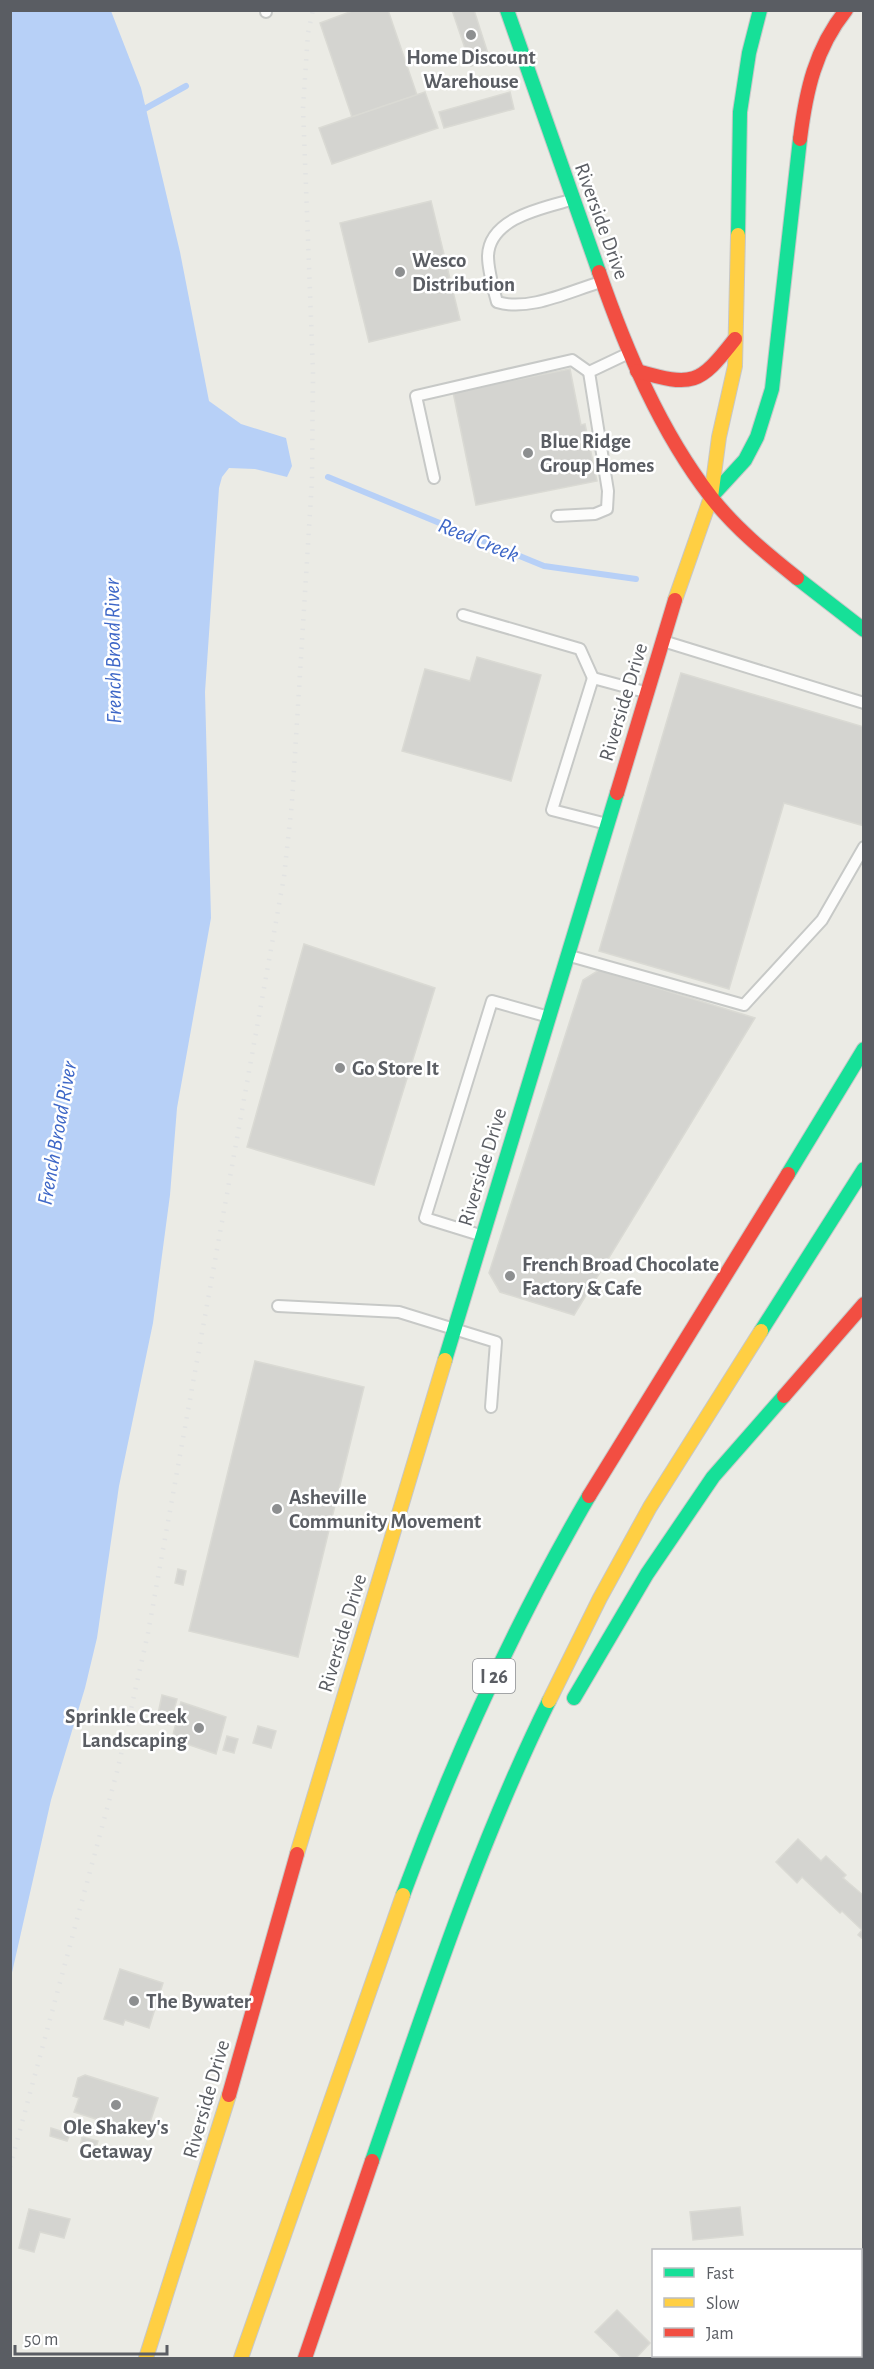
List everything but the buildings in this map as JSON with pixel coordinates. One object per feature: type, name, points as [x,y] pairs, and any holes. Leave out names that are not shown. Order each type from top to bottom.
[{"type":"main road","name":"Riverside Drive","points":[[146,2358],[211,2158],[289,1879],[680,583],[711,497],[658,414],[629,352],[572,200],[507,10]]},
{"type":"main road","points":[[711,497],[719,437],[735,366],[740,112],[748,52],[760,10]]},
{"type":"main road","points":[[711,497],[744,461],[761,428],[771,396],[777,364],[789,229],[805,102],[820,46],[846,10]]},
{"type":"main road","points":[[637,371],[677,382],[692,381],[710,373],[735,339]]},
{"type":"main road","points":[[711,497],[764,552],[864,630]]},
{"type":"main road","name":"I 26","points":[[241,2358],[410,1873],[463,1744],[498,1669],[599,1478],[674,1354],[819,1127],[864,1049]]},
{"type":"main road","points":[[305,2358],[434,1981],[489,1829],[555,1686],[600,1598],[651,1507],[864,1169]]},
{"type":"main road","points":[[565,1714],[592,1664],[647,1574],[713,1478],[864,1304]]},
{"type":"main road","points":[[434,1981],[452,1961],[498,1852]]},
{"type":"lane","points":[[572,200],[523,214],[499,230],[488,254],[496,302],[507,305],[525,304],[602,282]]},
{"type":"lane","points":[[589,372],[629,352]]},
{"type":"lane","points":[[434,478],[416,396],[572,360],[589,372],[608,491],[607,509],[595,514],[556,516]]},
{"type":"lane","points":[[463,615],[580,649],[593,678],[552,810],[607,824]]},
{"type":"lane","points":[[663,640],[864,703]]},
{"type":"lane","points":[[593,678],[648,693]]},
{"type":"lane","points":[[567,956],[744,1005],[822,920],[864,848]]},
{"type":"lane","points":[[483,1236],[425,1218],[492,1001],[549,1017]]},
{"type":"lane","points":[[278,1306],[399,1312],[496,1342],[491,1407]]},
{"type":"water","name":"French Broad River","points":[[11,10],[111,11],[141,88],[180,252],[209,401],[241,424],[286,438],[292,466],[287,477],[255,469],[229,468],[222,477],[219,488],[205,692],[211,918],[177,1108],[170,1195],[153,1323],[119,1486],[97,1638],[85,1688],[51,1800],[11,1977]]},
{"type":"waterway","points":[[139,112],[186,86]]},
{"type":"waterway","name":"Reed Creek","points":[[328,477],[544,566],[636,579]]},
{"type":"railway","points":[[10,2167],[118,1768],[148,1633],[284,877],[292,802],[312,480],[313,371],[303,108],[308,33],[313,10]]},
{"type":"traffic: fast","points":[[507,10],[599,272]]},
{"type":"traffic: fast","points":[[738,235],[740,112],[749,53],[760,10]]},
{"type":"traffic: fast","points":[[711,497],[745,460],[757,437],[772,389],[800,139]]},
{"type":"traffic: fast","points":[[797,578],[864,630]]},
{"type":"traffic: fast","points":[[445,1360],[617,793]]},
{"type":"traffic: fast","points":[[788,1174],[864,1049]]},
{"type":"traffic: fast","points":[[761,1331],[864,1169]]},
{"type":"traffic: fast","points":[[574,1698],[647,1574],[713,1477],[784,1396]]},
{"type":"traffic: fast","points":[[403,1895],[443,1792],[487,1691],[536,1593],[589,1496]]},
{"type":"traffic: fast","points":[[372,2161],[432,1986],[475,1870],[549,1701]]},
{"type":"traffic: slow","points":[[711,497],[719,437],[735,366],[738,235]]},
{"type":"traffic: slow","points":[[675,600],[711,497]]},
{"type":"traffic: slow","points":[[549,1701],[600,1598],[650,1507],[761,1331]]},
{"type":"traffic: slow","points":[[297,1854],[445,1360]]},
{"type":"traffic: slow","points":[[241,2358],[403,1895]]},
{"type":"traffic: slow","points":[[146,2358],[229,2095]]},
{"type":"traffic: jam","points":[[800,139],[805,104],[819,55],[846,10]]},
{"type":"traffic: jam","points":[[599,272],[646,389],[693,472],[730,519],[797,578]]},
{"type":"traffic: jam","points":[[637,371],[671,379],[694,378],[712,366],[735,339]]},
{"type":"traffic: jam","points":[[617,793],[675,600]]},
{"type":"traffic: jam","points":[[589,1496],[788,1174]]},
{"type":"traffic: jam","points":[[784,1396],[864,1304]]},
{"type":"traffic: jam","points":[[229,2095],[297,1854]]},
{"type":"traffic: jam","points":[[305,2358],[372,2161]]},
{"type":"place","name":"Home Discount Warehouse","points":[[471,35]]},
{"type":"place","name":"Wesco Distribution","points":[[400,272]]},
{"type":"place","name":"Blue Ridge Group Homes","points":[[528,453]]},
{"type":"place","name":"Go Store It","points":[[340,1068]]},
{"type":"place","name":"French Broad Chocolate Factory & Cafe","points":[[510,1276]]},
{"type":"place","name":"Asheville Community Movement","points":[[277,1509]]},
{"type":"place","name":"Sprinkle Creek Landscaping","points":[[199,1728]]},
{"type":"place","name":"The Bywater","points":[[134,2001]]},
{"type":"place","name":"Ole Shakey's Getaway","points":[[116,2105]]}]
